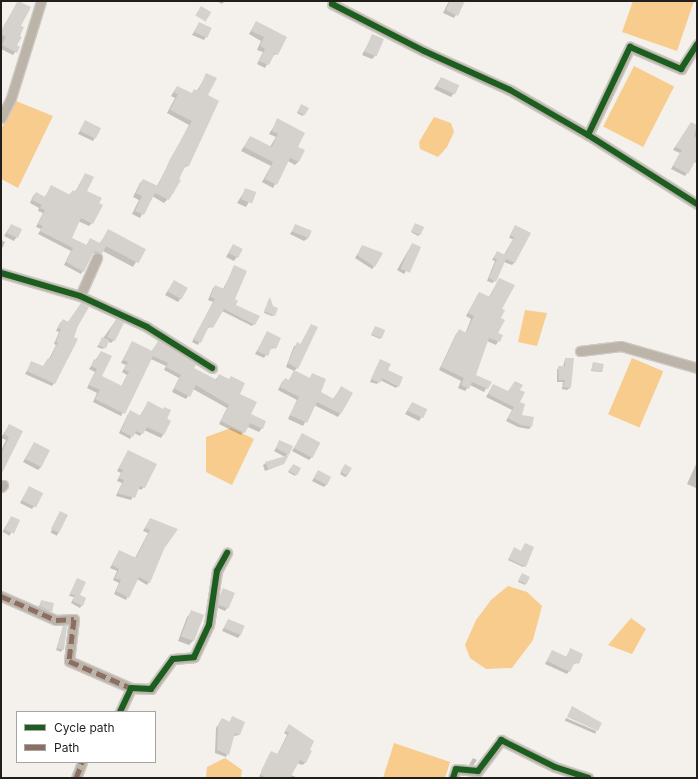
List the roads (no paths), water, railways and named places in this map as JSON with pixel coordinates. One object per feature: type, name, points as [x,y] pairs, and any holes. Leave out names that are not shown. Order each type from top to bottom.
[{"type":"street","points":[[1,118],[12,98],[42,1]]},
{"type":"street","points":[[333,1],[332,4],[424,51],[510,90],[588,135],[697,204]]},
{"type":"street","points":[[588,135],[630,47],[682,68],[697,44]]},
{"type":"street","points":[[80,296],[97,258]]},
{"type":"street","points":[[1,273],[80,296],[147,328],[212,368]]},
{"type":"street","points":[[580,351],[621,346],[697,368]]},
{"type":"street","points":[[1,596],[56,620],[74,619],[69,661],[131,688],[151,689],[173,659],[194,657],[209,625],[217,571],[227,553]]},
{"type":"street","points":[[120,711],[131,688]]},
{"type":"street","points":[[453,778],[456,769],[478,771],[501,740],[554,767],[588,778]]},
{"type":"street","points":[[76,778],[82,763]]}]
